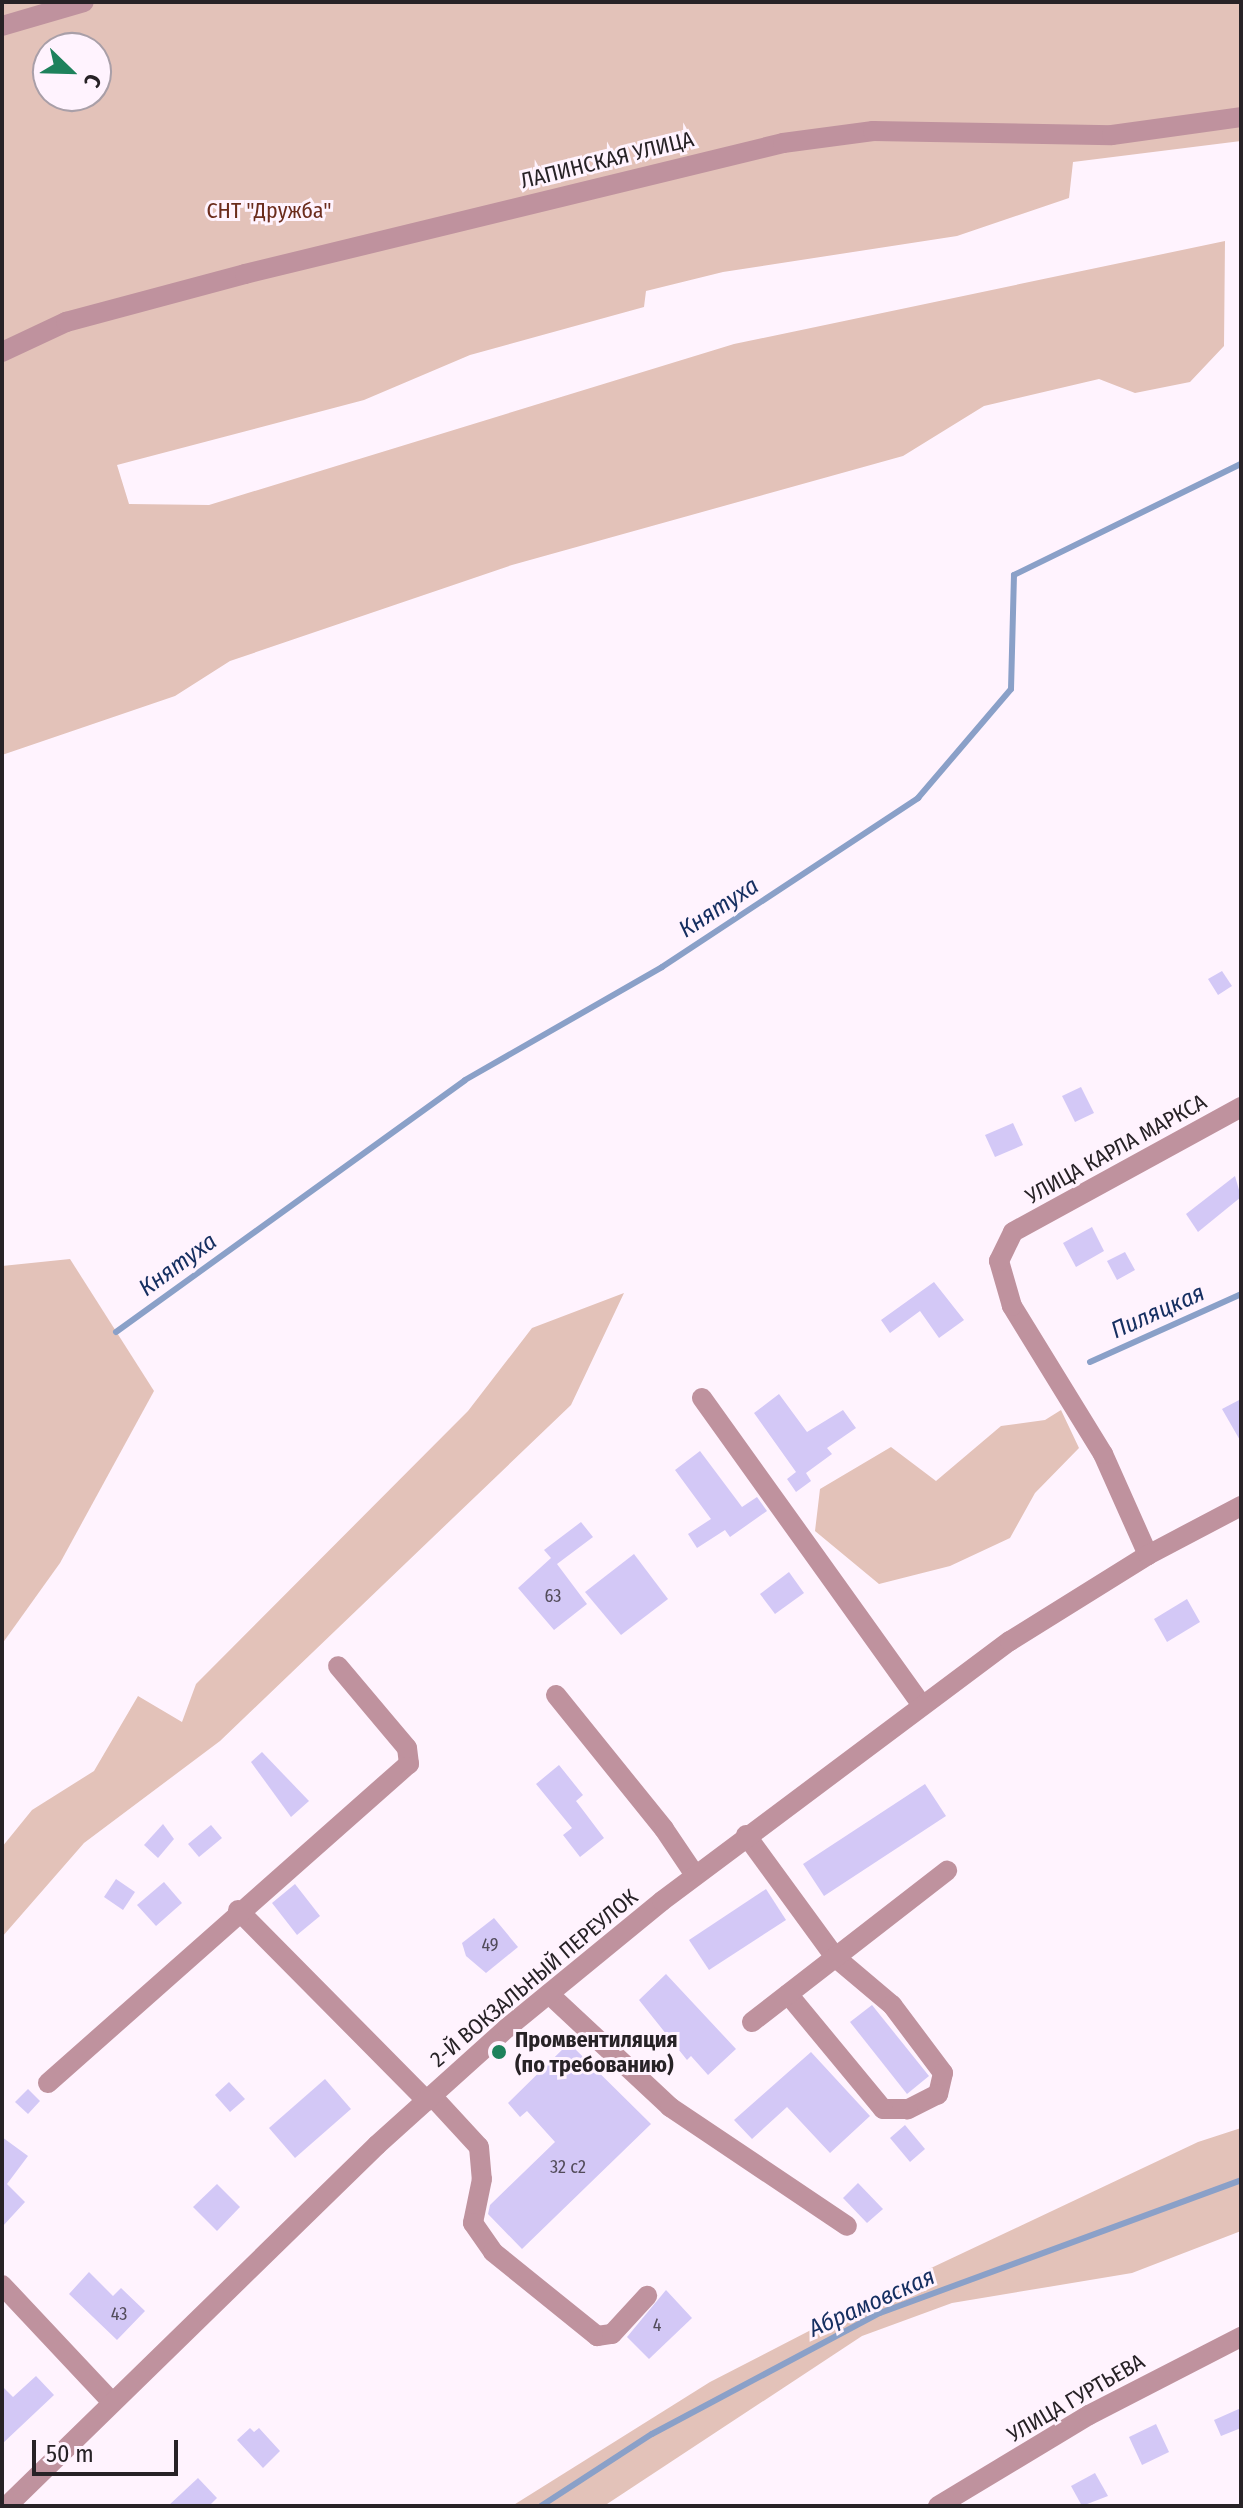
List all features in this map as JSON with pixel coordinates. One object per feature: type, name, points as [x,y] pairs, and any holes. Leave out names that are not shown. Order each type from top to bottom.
[{"type":"street","points":[[2,26],[84,2]]},
{"type":"street","name":"ЛАПИНСКАЯ УЛИЦА","points":[[2,352],[66,322],[245,274],[783,143],[873,131],[1112,135],[1241,117]]},
{"type":"street","name":"УЛИЦА КАРЛА МАРКСА","points":[[1148,1555],[1103,1454],[1012,1306],[999,1261],[1013,1232],[1241,1107]]},
{"type":"street","points":[[702,1398],[921,1704]]},
{"type":"street","name":"2-Й ВОКЗАЛЬНЫЙ ПЕРЕУЛОК","points":[[7,2506],[429,2098],[549,1994],[695,1875],[921,1704],[1010,1641],[1148,1555],[1241,1506]]},
{"type":"street","points":[[48,2083],[238,1910],[409,1764],[407,1748],[338,1666]]},
{"type":"street","points":[[556,1695],[664,1829],[695,1875]]},
{"type":"street","points":[[746,1835],[835,1957],[878,1991],[943,2073],[938,2094],[908,2109],[883,2109],[788,1994]]},
{"type":"street","points":[[752,2022],[947,1871]]},
{"type":"street","points":[[238,1910],[479,2147],[482,2179],[473,2223],[493,2252],[597,2336],[612,2334],[647,2296]]},
{"type":"street","points":[[549,1994],[670,2107],[847,2226]]},
{"type":"street","points":[[2,2285],[112,2402]]},
{"type":"street","name":"УЛИЦА ГУРТЬЕВА","points":[[938,2506],[1089,2415],[1241,2337]]},
{"type":"green space","name":"СНТ \"Дружба\"","points":[[2,2],[1241,2],[1241,141],[1073,162],[1069,198],[957,236],[723,272],[646,291],[644,307],[470,355],[364,400],[117,465],[129,504],[209,505],[734,344],[1225,241],[1224,346],[1190,382],[1135,393],[1099,379],[984,406],[903,456],[512,565],[230,661],[175,696],[2,755]]},
{"type":"green space","points":[[70,1259],[154,1391],[60,1563],[2,1644],[2,1266]]},
{"type":"green space","points":[[624,1293],[571,1405],[220,1741],[84,1843],[2,1937],[2,1847],[32,1810],[94,1771],[138,1696],[182,1722],[196,1684],[468,1411],[532,1328]]},
{"type":"green space","points":[[1061,1410],[1079,1448],[1035,1493],[1010,1538],[950,1566],[879,1584],[815,1531],[820,1489],[891,1447],[936,1481],[1001,1426],[1045,1420]]},
{"type":"green space","points":[[1241,2128],[1241,2231],[1132,2273],[952,2303],[862,2336],[604,2506],[512,2506],[710,2382],[931,2268],[1198,2142]]},
{"type":"building","points":[[1222,971],[1232,986],[1218,995],[1208,979]]},
{"type":"building","points":[[1081,1087],[1094,1113],[1075,1122],[1062,1096]]},
{"type":"building","points":[[1013,1123],[1023,1145],[995,1157],[985,1135]]},
{"type":"building","points":[[1235,1176],[1241,1197],[1198,1232],[1186,1214]]},
{"type":"building","points":[[1092,1227],[1104,1251],[1076,1267],[1063,1243]]},
{"type":"building","points":[[1125,1252],[1135,1270],[1117,1280],[1107,1261]]},
{"type":"building","points":[[934,1282],[964,1320],[939,1338],[920,1311],[890,1333],[881,1320]]},
{"type":"building","points":[[779,1394],[807,1432],[843,1410],[856,1428],[827,1448],[832,1454],[806,1473],[811,1481],[796,1492],[787,1479],[796,1472],[754,1413]]},
{"type":"building","points":[[1241,1399],[1241,1442],[1222,1409]]},
{"type":"building","points":[[700,1451],[742,1507],[757,1497],[767,1511],[730,1537],[725,1530],[697,1548],[688,1534],[711,1519],[675,1470]]},
{"type":"building","points":[[581,1522],[593,1537],[557,1564],[587,1604],[554,1630],[518,1588],[551,1558],[544,1550]]},
{"type":"building","points":[[634,1554],[668,1599],[621,1635],[585,1592]]},
{"type":"building","points":[[789,1572],[804,1593],[775,1614],[760,1594]]},
{"type":"building","points":[[1187,1599],[1200,1622],[1167,1642],[1154,1619]]},
{"type":"building","points":[[262,1752],[309,1801],[291,1817],[251,1762]]},
{"type":"building","points":[[559,1765],[583,1795],[576,1801],[604,1838],[580,1857],[563,1835],[572,1828],[536,1784]]},
{"type":"building","points":[[925,1784],[946,1816],[824,1896],[803,1864]]},
{"type":"building","points":[[163,1824],[174,1839],[158,1858],[144,1845]]},
{"type":"building","points":[[211,1825],[222,1838],[199,1857],[188,1844]]},
{"type":"building","points":[[116,1879],[135,1892],[123,1910],[104,1897]]},
{"type":"building","points":[[164,1882],[182,1903],[156,1926],[137,1905]]},
{"type":"building","points":[[295,1884],[320,1916],[297,1935],[272,1903]]},
{"type":"building","points":[[766,1889],[786,1920],[709,1970],[689,1940]]},
{"type":"building","points":[[494,1918],[518,1947],[486,1973],[466,1956],[462,1943]]},
{"type":"building","points":[[666,1974],[736,2049],[708,2075],[691,2056],[687,2060],[639,2000]]},
{"type":"building","points":[[872,2005],[929,2076],[907,2094],[850,2022]]},
{"type":"building","points":[[569,2043],[651,2124],[522,2249],[488,2214],[490,2205],[555,2142],[527,2111],[520,2117],[508,2103]]},
{"type":"building","points":[[811,2052],[870,2116],[830,2153],[787,2107],[752,2139],[734,2120]]},
{"type":"building","points":[[325,2079],[351,2109],[295,2158],[269,2128]]},
{"type":"building","points":[[229,2082],[245,2099],[230,2112],[215,2095]]},
{"type":"building","points":[[28,2089],[40,2101],[28,2114],[15,2102]]},
{"type":"building","points":[[905,2125],[925,2149],[910,2162],[890,2138]]},
{"type":"building","points":[[2,2137],[28,2156],[7,2184],[25,2202],[2,2227]]},
{"type":"building","points":[[858,2183],[883,2209],[867,2223],[843,2198]]},
{"type":"building","points":[[217,2184],[240,2207],[217,2231],[193,2207]]},
{"type":"building","points":[[89,2272],[113,2296],[121,2288],[145,2311],[117,2340],[69,2294]]},
{"type":"building","points":[[666,2290],[692,2318],[649,2359],[627,2337]]},
{"type":"building","points":[[36,2376],[54,2395],[2,2444],[2,2386],[13,2397]]},
{"type":"building","points":[[1241,2408],[1241,2428],[1221,2436],[1214,2420]]},
{"type":"building","points":[[1156,2424],[1169,2452],[1142,2465],[1129,2437]]},
{"type":"building","points":[[250,2428],[254,2432],[259,2428],[280,2451],[263,2468],[237,2440]]},
{"type":"building","points":[[1095,2473],[1108,2496],[1082,2506],[1071,2486]]},
{"type":"building","points":[[198,2478],[217,2498],[209,2506],[168,2506]]},
{"type":"waterway","name":"Княтуха","points":[[116,1332],[465,1080],[662,967],[918,798],[1011,689],[1014,575],[1241,464]]},
{"type":"waterway","name":"Пиляцкая","points":[[1090,1362],[1241,1294]]},
{"type":"waterway","name":"Абрамовская","points":[[541,2506],[652,2434],[880,2313],[1241,2180]]},
{"type":"place","name":"Промвентиляция (по требованию)","points":[[499,2052]]}]
